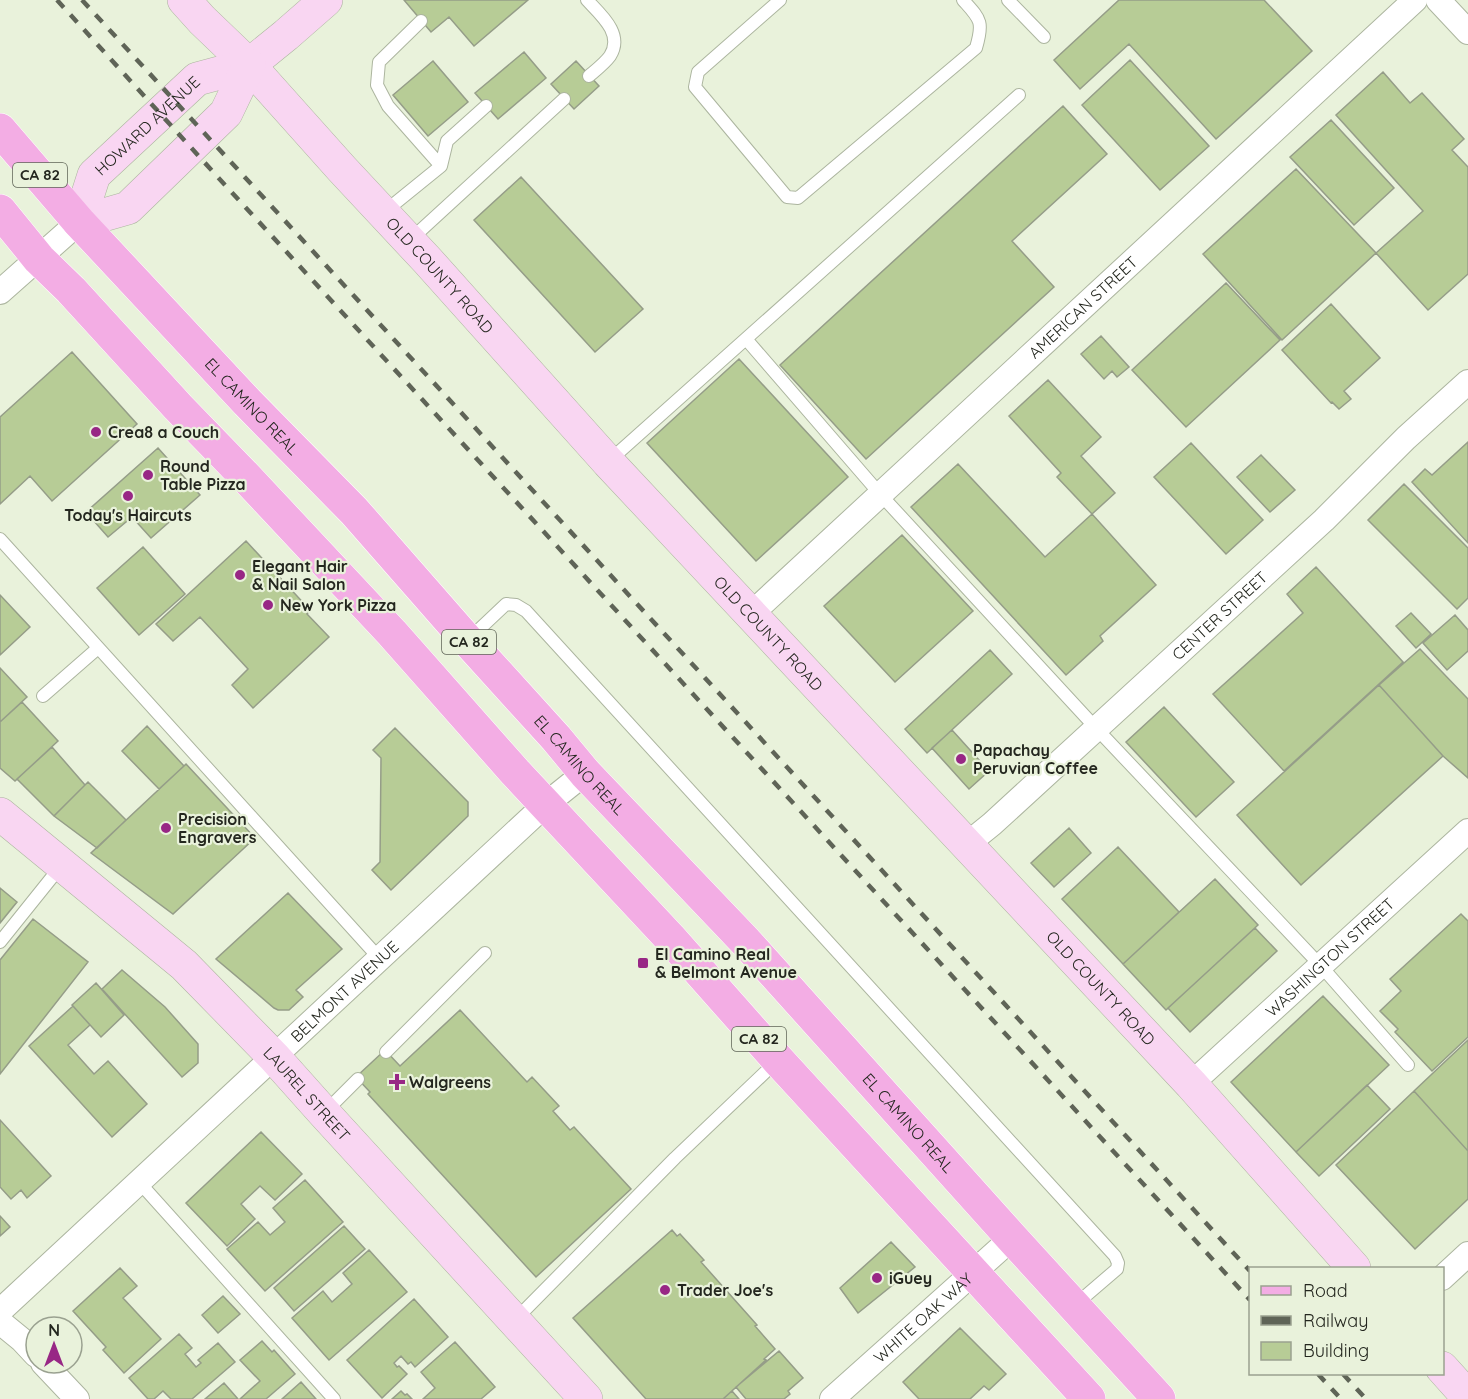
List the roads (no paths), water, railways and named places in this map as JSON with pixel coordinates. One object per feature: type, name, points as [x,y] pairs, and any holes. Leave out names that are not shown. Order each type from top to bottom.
[{"type":"main road","name":"EL CAMINO REAL","points":[[0,130],[79,222],[354,511],[585,773],[746,942],[1159,1399]]},
{"type":"main road","name":"CA 82","points":[[0,211],[39,259],[71,290],[178,407],[392,633],[545,805],[670,938],[777,1060],[1089,1399]]},
{"type":"street","name":"OLD COUNTY ROAD","points":[[184,0],[249,64],[608,462],[1191,1084],[1352,1267]]},
{"type":"street","name":"HOWARD AVENUE","points":[[79,222],[94,175],[197,80],[249,64],[326,0]]},
{"type":"street","name":"AMERICAN STREET","points":[[751,614],[1415,0]]},
{"type":"street","points":[[1438,0],[1468,32]]},
{"type":"street","name":"HOWARD AVENUE","points":[[0,292],[79,222],[128,208],[226,113],[249,64]]},
{"type":"street","name":"CENTER STREET","points":[[966,845],[992,824],[1323,520],[1406,438],[1468,382]]},
{"type":"street","name":"BELMONT AVENUE","points":[[0,1311],[545,805],[585,773]]},
{"type":"street","name":"LAUREL STREET","points":[[0,814],[184,965],[274,1057],[586,1399]]},
{"type":"street","name":"WASHINGTON STREET","points":[[1191,1084],[1468,831]]},
{"type":"street","name":"WHITE OAK WAY","points":[[839,1397],[1012,1238]]},
{"type":"street","points":[[1444,1277],[1468,1254]]},
{"type":"street","points":[[0,1322],[24,1342]]},
{"type":"street","points":[[1444,1369],[1468,1396]]},
{"type":"street","points":[[54,1375],[77,1399]]},
{"type":"lane","points":[[587,0],[607,22],[614,34],[614,48],[609,58],[590,76]]},
{"type":"lane","points":[[780,0],[698,72],[695,87],[787,198],[798,198],[976,48],[980,34],[979,18],[963,0]]},
{"type":"lane","points":[[1008,0],[1044,37]]},
{"type":"lane","points":[[422,21],[380,62],[377,85],[388,106],[441,166]]},
{"type":"lane","points":[[608,462],[1019,95]]},
{"type":"lane","points":[[418,251],[564,99]]},
{"type":"lane","points":[[382,213],[441,166],[447,141],[486,106]]},
{"type":"lane","points":[[746,339],[880,494],[1095,728],[1321,966],[1408,1065]]},
{"type":"lane","points":[[0,539],[380,959]]},
{"type":"lane","points":[[467,640],[506,604],[516,605],[525,611],[1115,1256],[1118,1263],[1117,1269],[1074,1306]]},
{"type":"lane","points":[[43,696],[98,648]]},
{"type":"lane","points":[[0,942],[62,865]]},
{"type":"lane","points":[[386,1052],[485,953]]},
{"type":"lane","points":[[514,1321],[675,1158],[777,1060]]},
{"type":"lane","points":[[324,1113],[358,1079]]},
{"type":"lane","points":[[139,1182],[334,1399]]},
{"type":"railway","points":[[57,0],[1249,1299]]},
{"type":"railway","points":[[82,0],[1249,1270]]},
{"type":"railway","points":[[1319,1375],[1341,1399]]},
{"type":"railway","points":[[1344,1375],[1366,1399]]},
{"type":"place","name":"Crea8 a Couch","points":[[96,432]]},
{"type":"place","name":"Round Table Pizza","points":[[148,475]]},
{"type":"place","name":"Today's Haircuts","points":[[128,496]]},
{"type":"place","name":"Elegant Hair & Nail Salon","points":[[240,575]]},
{"type":"place","name":"New York Pizza","points":[[268,605]]},
{"type":"place","name":"Papachay Peruvian Coffee","points":[[961,759]]},
{"type":"place","name":"Precision Engravers","points":[[166,828]]},
{"type":"place","name":"El Camino Real & Belmont Avenue","points":[[643,963]]},
{"type":"place","name":"Walgreens","points":[[397,1082]]},
{"type":"place","name":"iGuey","points":[[877,1278]]},
{"type":"place","name":"Trader Joe's","points":[[665,1290]]}]
